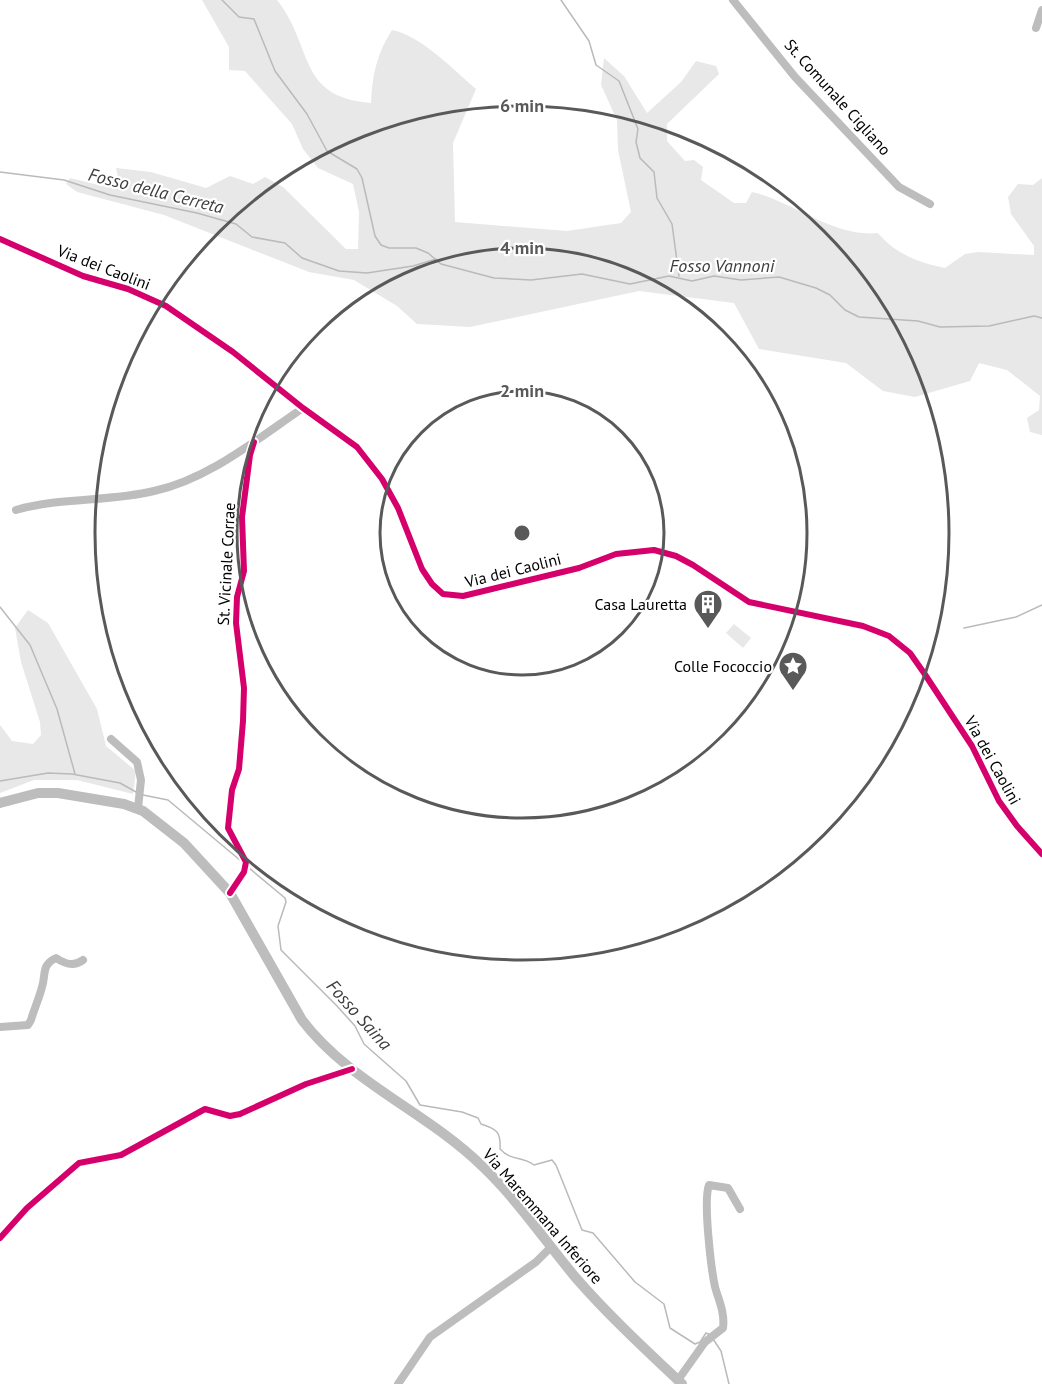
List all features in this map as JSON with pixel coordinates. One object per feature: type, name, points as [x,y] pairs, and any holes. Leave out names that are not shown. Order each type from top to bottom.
[{"type":"main road","name":"Via Maremmana Inferiore","points":[[0,803],[39,793],[58,793],[138,808],[184,843],[230,893],[302,1020],[352,1069],[394,1101],[450,1137],[483,1166],[609,1314],[680,1382]]},
{"type":"street","name":"St. Comunale Cigliano","points":[[733,0],[795,77],[899,187],[930,204]]},
{"type":"street","points":[[1036,28],[1042,10]]},
{"type":"street","name":"Via dei Caolini","points":[[0,239],[83,276],[128,289],[166,306],[233,352],[303,408],[357,447],[369,460],[398,508],[422,569],[432,584],[443,594],[463,596],[579,568],[616,554],[654,550],[676,556],[749,602],[863,626],[890,636],[910,653],[924,673],[971,744],[999,801],[1042,854]]},
{"type":"street","points":[[16,510],[154,491],[205,472],[303,408]]},
{"type":"street","name":"St. Vicinale Corrae","points":[[230,893],[244,873],[246,862],[228,828],[232,790],[239,769],[243,721],[244,688],[236,624],[237,597],[244,571],[242,517],[250,455],[254,442]]},
{"type":"street","points":[[111,739],[137,762],[141,780],[138,808]]},
{"type":"street","points":[[0,1027],[28,1025],[43,986],[45,968],[50,961],[56,958],[69,965],[78,964],[82,960]]},
{"type":"street","points":[[0,1238],[27,1208],[79,1164],[121,1155],[205,1109],[230,1116],[240,1114],[306,1084],[352,1069]]},
{"type":"street","points":[[680,1382],[710,1338],[723,1328],[724,1317],[713,1270],[707,1207],[710,1185],[728,1188],[740,1209]]},
{"type":"street","points":[[398,1384],[430,1337],[536,1262],[552,1247]]},
{"type":"shaded area","points":[[202,0],[277,0],[289,17],[318,80],[330,91],[347,99],[371,103],[376,65],[392,30],[414,39],[447,63],[476,89],[453,143],[455,222],[567,231],[621,223],[631,212],[618,150],[617,120],[601,85],[604,58],[624,76],[647,113],[681,82],[696,61],[716,66],[719,74],[667,124],[667,141],[685,161],[694,160],[703,167],[701,180],[734,203],[746,203],[752,192],[783,203],[830,225],[862,233],[878,233],[900,252],[936,266],[945,268],[965,254],[978,252],[1034,255],[1034,246],[1011,214],[1008,197],[1018,184],[1033,185],[1042,178],[1042,435],[1030,432],[1027,418],[1039,410],[1040,396],[1007,370],[979,363],[970,381],[915,397],[883,391],[846,363],[759,349],[734,303],[639,291],[470,327],[417,324],[397,306],[354,280],[309,272],[164,215],[77,192],[66,184],[70,178],[103,186],[114,184],[118,177],[116,168],[151,172],[206,188],[230,176],[253,184],[265,177],[283,187],[346,249],[358,249],[359,212],[353,184],[318,168],[303,149],[292,124],[245,71],[229,70],[229,47]]},
{"type":"shaded area","points":[[28,610],[48,623],[97,709],[106,746],[136,771],[133,794],[77,780],[34,780],[0,793],[0,725],[12,741],[33,744],[41,735],[40,722],[21,662],[15,628]]},
{"type":"shaded area","points":[[734,624],[751,638],[743,648],[726,633]]},
{"type":"waterway","name":"Fosso Vannoni","points":[[222,0],[239,17],[254,19],[275,71],[307,114],[327,151],[357,169],[362,178],[375,236],[381,245],[389,248],[416,248],[428,253],[441,264],[494,278],[531,280],[582,274],[630,284],[669,276],[692,281],[714,276],[741,280],[779,277],[816,288],[830,295],[845,310],[859,317],[918,321],[940,327],[989,326],[1034,316],[1042,318]]},
{"type":"waterway","points":[[561,0],[589,41],[596,65],[619,81],[638,129],[636,142],[640,158],[654,172],[657,198],[672,224],[679,276]]},
{"type":"waterway","name":"Fosso della Cerreta","points":[[0,172],[64,180],[110,195],[197,213],[236,224],[252,237],[285,243],[302,258],[339,271],[367,273],[413,266],[436,259]]},
{"type":"waterway","points":[[964,628],[1016,617],[1042,605]]},
{"type":"waterway","points":[[0,607],[30,645],[57,709],[75,774]]},
{"type":"waterway","name":"Fosso Saina","points":[[0,781],[48,773],[72,774],[120,783],[136,792]]},
{"type":"waterway","name":"Fosso Saina","points":[[143,795],[168,800],[241,861]]},
{"type":"waterway","name":"Fosso Saina","points":[[249,868],[285,898],[286,902],[278,926],[281,950],[355,1026],[364,1044],[406,1081],[420,1105],[462,1112],[478,1118],[481,1124],[497,1132],[500,1149],[509,1156],[534,1165],[552,1160],[582,1230],[593,1233],[635,1282],[664,1304],[670,1328],[695,1344],[700,1342],[706,1333],[711,1335]]},
{"type":"waterway","name":"Fosso Saina","points":[[713,1339],[721,1351],[729,1384]]},
{"type":"cycle path","points":[[0,239],[83,276],[128,289],[166,306],[233,352],[303,408],[357,447],[382,479],[398,508],[422,569],[432,584],[443,594],[463,596],[579,568],[616,554],[654,550],[676,556],[693,565],[749,602],[863,626],[889,636],[910,653],[972,746],[999,801],[1042,854]]},
{"type":"cycle path","points":[[230,893],[244,872],[246,862],[228,828],[232,790],[239,769],[243,721],[244,688],[236,623],[237,597],[244,571],[242,517],[250,455],[254,442]]},
{"type":"cycle path","points":[[0,1238],[27,1208],[79,1163],[121,1155],[205,1109],[230,1116],[240,1114],[306,1084],[352,1069]]},
{"type":"place","name":"Casa Lauretta","points":[[708,630]]},
{"type":"place","name":"Colle Fococcio","points":[[793,692]]}]
